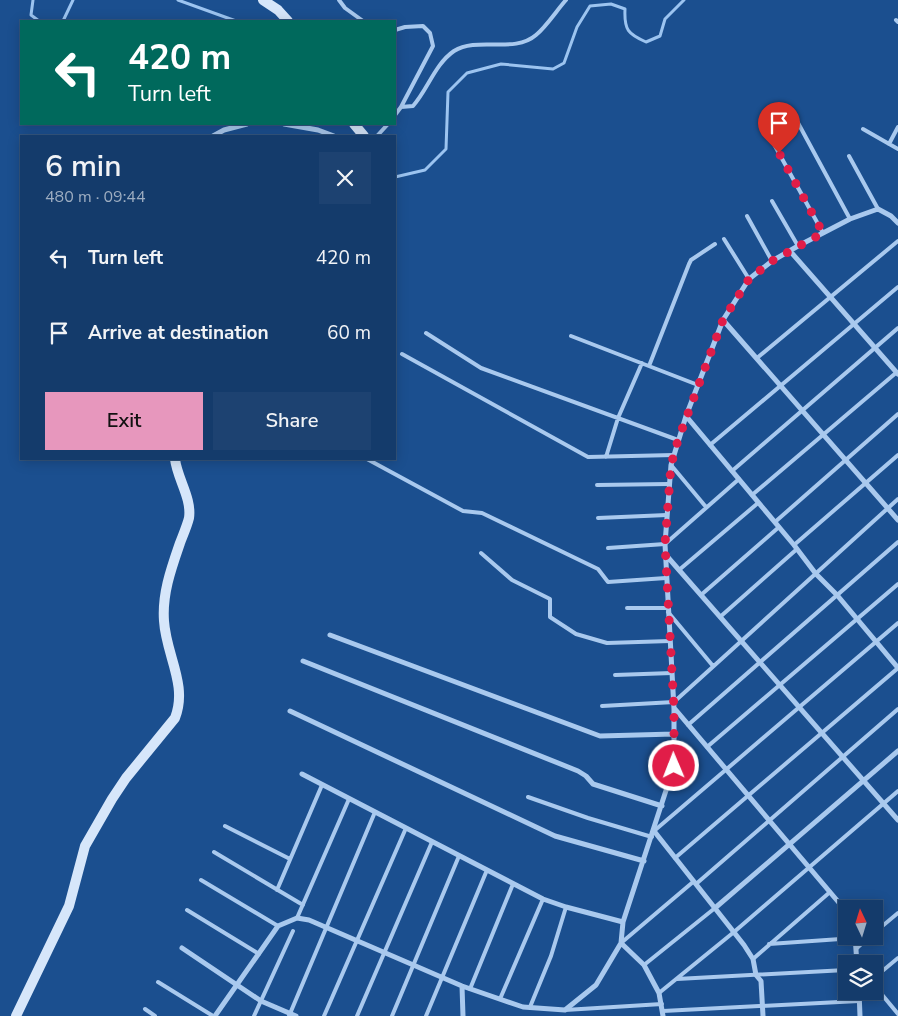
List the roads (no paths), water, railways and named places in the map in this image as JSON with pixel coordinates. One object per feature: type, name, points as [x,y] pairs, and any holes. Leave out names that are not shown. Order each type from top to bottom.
[{"type":"main road","points":[[263,0],[278,10],[287,20]]},
{"type":"main road","points":[[355,125],[363,135]]},
{"type":"main road","points":[[16,1016],[69,906],[85,846],[121,785],[175,718],[180,707],[177,674],[166,638],[163,611],[168,577],[189,518],[186,496],[174,460]]},
{"type":"street","points":[[215,135],[224,130],[242,125]]},
{"type":"street","points":[[290,125],[318,130],[331,135]]},
{"type":"street","points":[[214,1016],[260,954],[278,926],[297,918],[309,920],[462,986],[523,1007],[565,1013],[596,985],[621,943],[623,922],[674,766],[674,702],[665,554],[671,465],[686,416],[723,320],[749,279],[772,261],[798,246],[850,219],[878,209],[891,216],[898,223]]},
{"type":"street","points":[[790,252],[897,373]]},
{"type":"street","points":[[723,320],[898,520]]},
{"type":"street","points":[[686,416],[796,547],[816,574],[898,668]]},
{"type":"street","points":[[665,554],[898,820]]},
{"type":"street","points":[[330,634],[600,736],[674,734]]},
{"type":"street","points":[[303,661],[578,771],[593,784],[662,806]]},
{"type":"street","points":[[674,709],[838,902]]},
{"type":"street","points":[[290,711],[554,836],[644,861]]},
{"type":"street","points":[[715,908],[898,751]]},
{"type":"street","points":[[302,774],[543,899],[623,922]]},
{"type":"street","points":[[653,834],[675,858],[753,959],[756,975],[761,981],[763,1016]]},
{"type":"street","points":[[621,943],[644,965],[659,993],[663,1013]]},
{"type":"street","points":[[856,945],[857,955]]},
{"type":"street","points":[[182,948],[237,986],[289,1015],[296,1016]]},
{"type":"street","points":[[462,986],[463,1016]]},
{"type":"street","points":[[859,1001],[860,1016]]},
{"type":"lane","points":[[339,0],[345,8],[362,20]]},
{"type":"lane","points":[[401,107],[413,106],[444,59],[455,50],[469,46],[520,42],[535,36],[566,0]]},
{"type":"lane","points":[[396,30],[423,26],[430,33],[434,46],[396,113]]},
{"type":"lane","points":[[797,121],[850,219]]},
{"type":"lane","points":[[378,135],[387,125]]},
{"type":"lane","points":[[889,144],[898,127]]},
{"type":"lane","points":[[863,129],[898,149]]},
{"type":"lane","points":[[770,137],[823,233]]},
{"type":"lane","points":[[849,156],[878,209]]},
{"type":"lane","points":[[772,201],[798,246]]},
{"type":"lane","points":[[747,216],[772,261]]},
{"type":"lane","points":[[724,239],[749,279]]},
{"type":"lane","points":[[757,358],[898,241]]},
{"type":"lane","points":[[650,366],[691,260],[715,244]]},
{"type":"lane","points":[[710,445],[898,287]]},
{"type":"lane","points":[[732,471],[898,328]]},
{"type":"lane","points":[[426,333],[481,368],[678,440]]},
{"type":"lane","points":[[571,336],[698,385]]},
{"type":"lane","points":[[402,354],[588,457],[674,455]]},
{"type":"lane","points":[[606,457],[618,418],[642,364]]},
{"type":"lane","points":[[752,495],[897,373]]},
{"type":"lane","points":[[775,522],[898,414]]},
{"type":"lane","points":[[720,617],[898,455]]},
{"type":"lane","points":[[369,460],[463,511],[482,513],[598,569],[608,582],[666,578]]},
{"type":"lane","points":[[671,465],[706,507]]},
{"type":"lane","points":[[608,548],[665,544],[738,479]]},
{"type":"lane","points":[[597,485],[669,484]]},
{"type":"lane","points":[[602,706],[674,702],[898,499]]},
{"type":"lane","points":[[679,570],[758,502]]},
{"type":"lane","points":[[598,518],[667,515]]},
{"type":"lane","points":[[701,595],[779,527]]},
{"type":"lane","points":[[688,725],[898,542]]},
{"type":"lane","points":[[481,553],[512,580],[550,599],[550,617],[576,634],[607,643],[670,641]]},
{"type":"lane","points":[[707,747],[898,584]]},
{"type":"lane","points":[[627,608],[668,610],[713,666]]},
{"type":"lane","points":[[528,797],[588,818],[653,834],[898,623]]},
{"type":"lane","points":[[675,858],[898,668]]},
{"type":"lane","points":[[615,675],[672,673]]},
{"type":"lane","points":[[621,943],[769,820],[898,709]]},
{"type":"lane","points":[[276,890],[322,784]]},
{"type":"lane","points":[[659,993],[734,932],[898,791]]},
{"type":"lane","points":[[297,918],[349,799]]},
{"type":"lane","points":[[289,1015],[375,812]]},
{"type":"lane","points":[[225,826],[290,859]]},
{"type":"lane","points":[[324,1016],[406,828]]},
{"type":"lane","points":[[357,1016],[432,842]]},
{"type":"lane","points":[[214,852],[303,905]]},
{"type":"lane","points":[[392,1016],[459,856]]},
{"type":"lane","points":[[426,1016],[487,870]]},
{"type":"lane","points":[[200,880],[278,926]]},
{"type":"lane","points":[[470,988],[513,884]]},
{"type":"lane","points":[[753,959],[830,892]]},
{"type":"lane","points":[[500,999],[543,899]]},
{"type":"lane","points":[[530,1007],[551,956],[566,907]]},
{"type":"lane","points":[[644,965],[715,908]]},
{"type":"lane","points":[[187,910],[260,954]]},
{"type":"lane","points":[[883,926],[898,913]]},
{"type":"lane","points":[[254,1016],[293,931]]},
{"type":"lane","points":[[769,944],[838,938]]},
{"type":"lane","points":[[857,948],[860,945]]},
{"type":"lane","points":[[883,971],[897,961]]},
{"type":"lane","points":[[677,979],[838,970]]},
{"type":"lane","points":[[158,982],[214,1016]]},
{"type":"lane","points":[[883,996],[898,1014]]},
{"type":"lane","points":[[663,1013],[859,1001]]},
{"type":"lane","points":[[565,1013],[662,1004]]},
{"type":"lane","points":[[145,1009],[155,1016]]},
{"type":"waterway","points":[[33,0],[31,15],[38,20]]},
{"type":"waterway","points":[[63,20],[73,0]]},
{"type":"waterway","points":[[178,0],[233,20]]},
{"type":"waterway","points":[[396,177],[425,170],[446,149],[448,92],[467,73],[501,64],[553,69],[564,63],[577,27],[590,6],[611,4],[625,9],[626,27],[631,34],[646,42],[660,36],[665,19],[684,0]]}]
